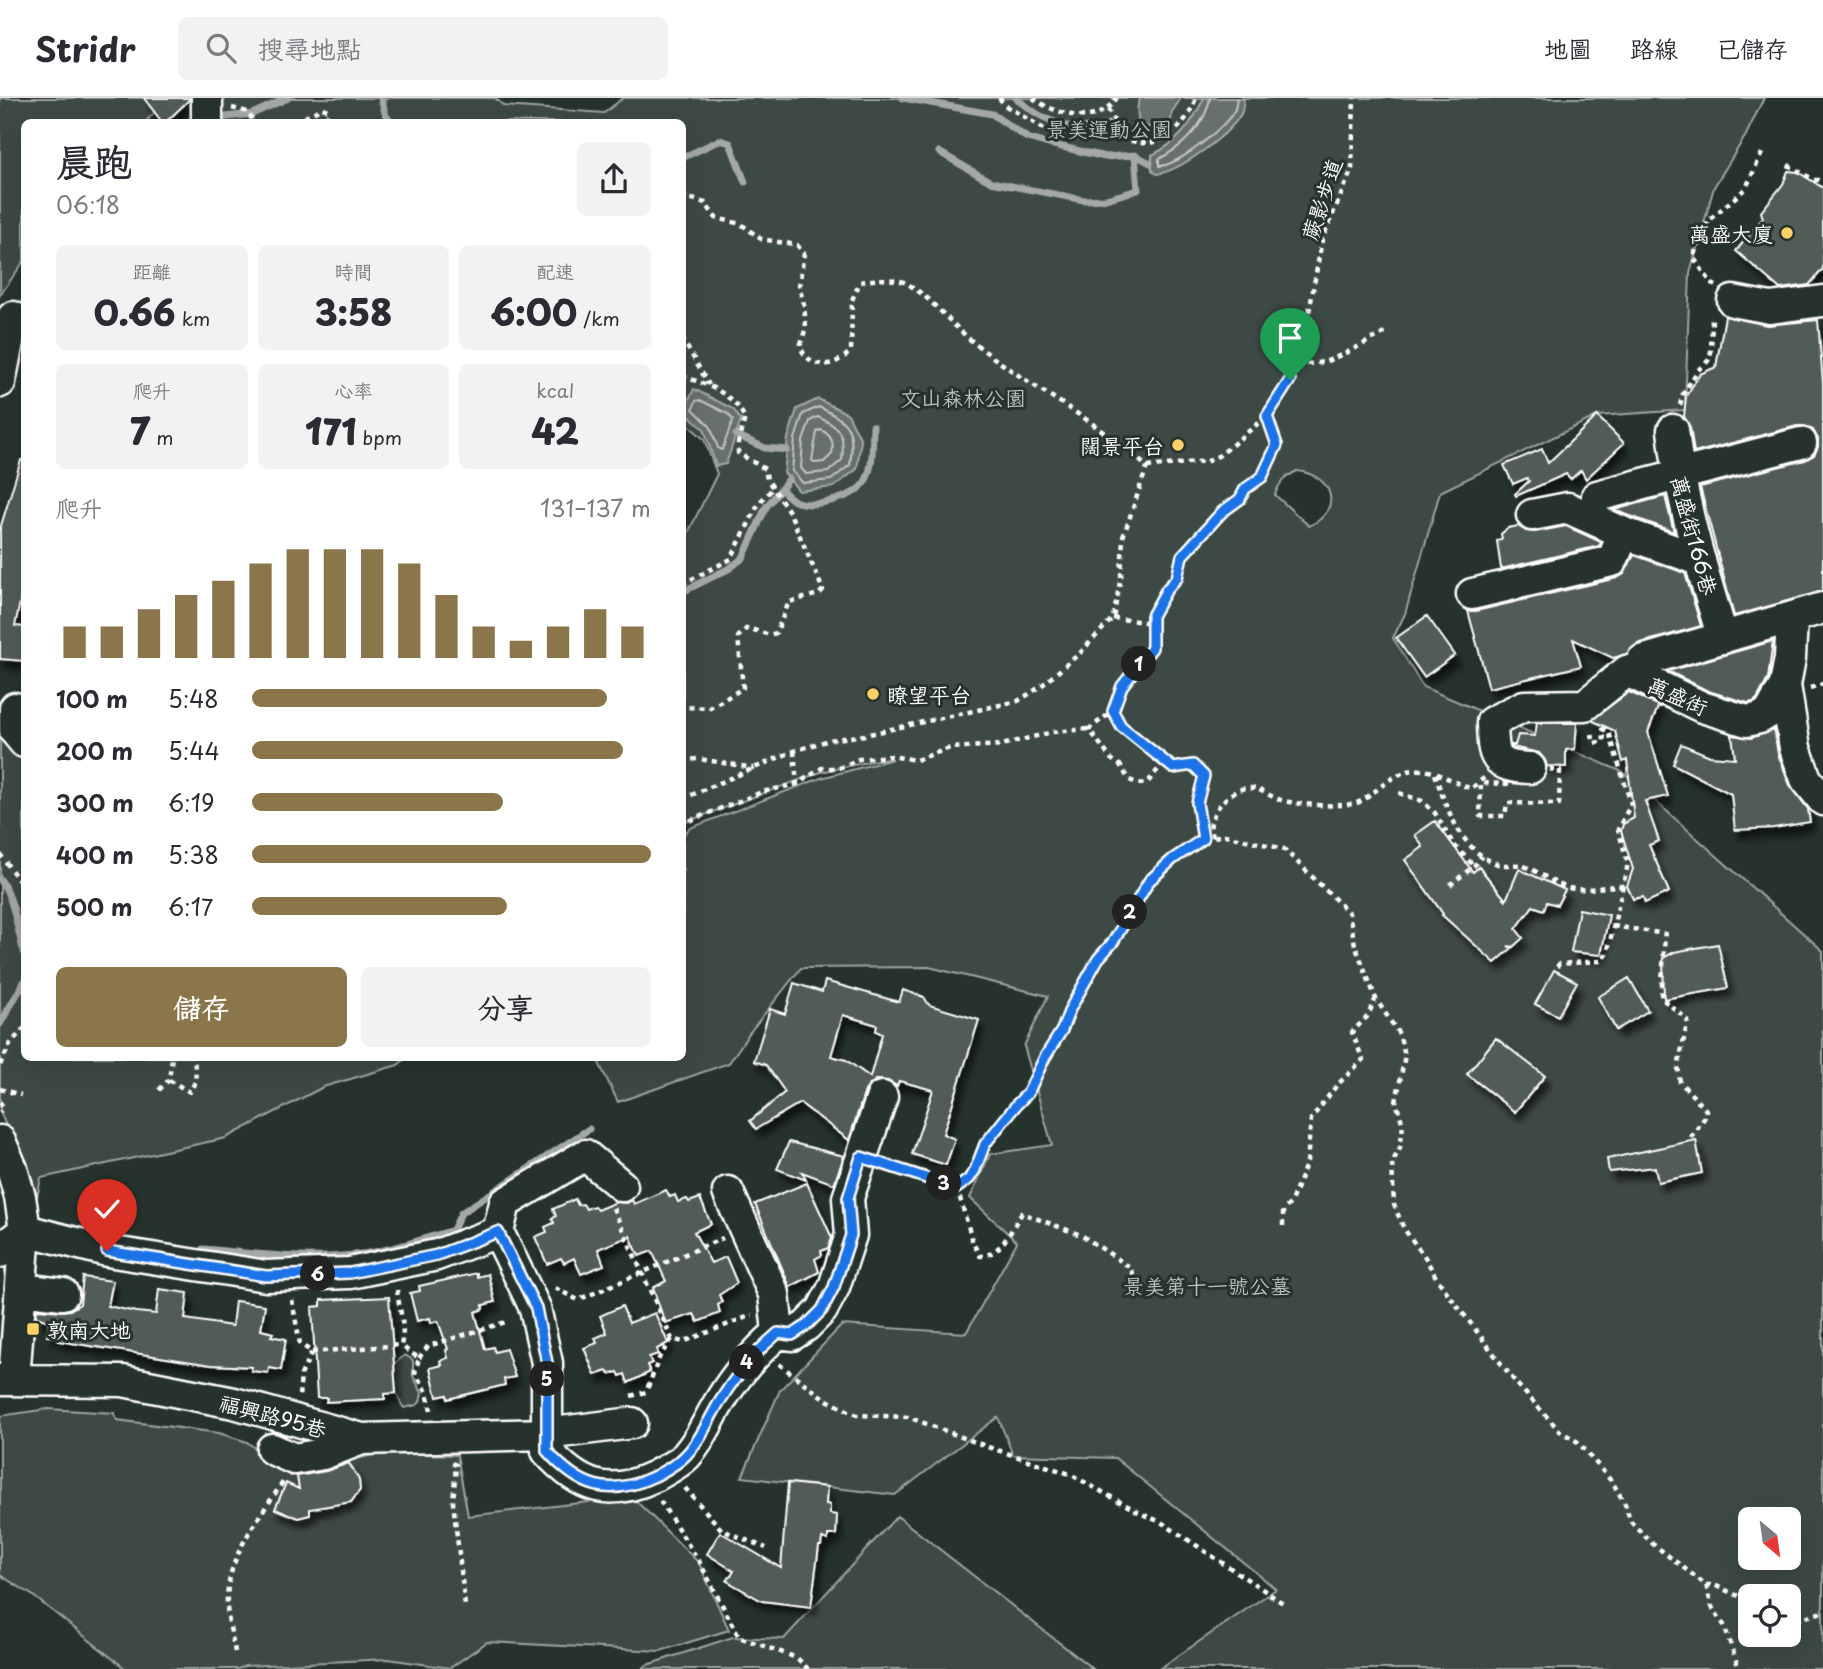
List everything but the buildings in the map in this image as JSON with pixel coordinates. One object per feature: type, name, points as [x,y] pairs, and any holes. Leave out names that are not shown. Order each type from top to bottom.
[{"type":"street","points":[[1723,301],[1770,307],[1823,301]]},
{"type":"street","points":[[0,382],[13,312]]},
{"type":"street","name":"萬盛街166巷","points":[[1673,430],[1678,476],[1723,638]]},
{"type":"street","points":[[1597,496],[1801,443]]},
{"type":"street","points":[[1532,515],[1568,508],[1624,533],[1700,561]]},
{"type":"street","points":[[1472,594],[1612,561],[1624,533]]},
{"type":"street","points":[[1642,661],[1823,608]]},
{"type":"street","name":"萬盛街","points":[[1585,705],[1627,671],[1702,707],[1747,721],[1760,718],[1770,712],[1785,685],[1790,658],[1791,618]]},
{"type":"street","points":[[1785,685],[1795,748],[1806,779],[1823,800]]},
{"type":"street","points":[[1515,765],[1493,752],[1492,722],[1524,706],[1585,705]]},
{"type":"street","points":[[13,706],[15,731],[21,738]]},
{"type":"street","points":[[765,1332],[792,1335],[806,1326],[822,1310],[834,1287],[851,1235],[848,1198],[882,1097]]},
{"type":"street","points":[[0,1141],[12,1169],[25,1230],[21,1289],[7,1380]]},
{"type":"street","points":[[617,1196],[585,1156],[505,1203],[498,1232],[536,1308],[547,1363],[547,1451],[564,1469],[588,1484],[616,1489],[657,1474],[685,1457],[700,1438],[738,1371],[765,1332],[774,1294],[728,1192]]},
{"type":"street","points":[[25,1230],[107,1251],[266,1276],[350,1273],[437,1255],[498,1232]]},
{"type":"street","points":[[0,1252],[25,1230]]},
{"type":"street","points":[[21,1289],[63,1294]]},
{"type":"street","name":"福興路95巷","points":[[7,1380],[123,1381],[234,1403],[362,1439],[546,1434],[626,1411]]},
{"type":"street","points":[[283,1454],[323,1454],[362,1439]]},
{"type":"path","points":[[999,98],[1006,106],[1049,132],[1072,138],[1102,141],[1119,129]]},
{"type":"path","points":[[1033,98],[1062,113],[1091,116],[1108,109],[1117,98]]},
{"type":"path","points":[[1108,109],[1119,129],[1131,142],[1149,144],[1164,140],[1183,122],[1196,98]]},
{"type":"path","name":"蕨影步道","points":[[1147,467],[1208,461],[1220,455],[1267,416],[1290,380],[1303,346],[1322,240],[1352,169],[1354,98]]},
{"type":"path","points":[[302,119],[322,108],[329,113],[325,119]]},
{"type":"path","points":[[213,109],[249,114],[252,119]]},
{"type":"path","points":[[1673,430],[1683,394],[1698,370],[1708,361],[1723,301],[1693,257],[1709,220],[1746,188],[1762,153]]},
{"type":"path","points":[[1788,165],[1814,180],[1823,180]]},
{"type":"path","points":[[686,197],[705,203],[716,218],[741,224],[761,239],[797,245],[804,253],[799,286],[806,327],[800,347],[805,357],[819,365],[830,364],[842,360],[851,351],[852,300],[860,282],[872,279],[906,282],[972,341],[1028,382],[1121,442],[1147,467],[1123,537],[1121,577],[1113,618],[1080,653],[1040,687],[1018,701],[865,735],[829,740],[794,751],[686,797]]},
{"type":"path","points":[[1296,365],[1325,362],[1386,332]]},
{"type":"path","points":[[686,345],[710,386]]},
{"type":"path","points":[[686,377],[710,386],[737,404],[745,418],[737,443],[738,453],[765,469],[767,479],[790,513],[823,590],[818,594],[789,602],[776,633],[770,635],[747,628],[738,637],[743,688],[710,708],[686,707]]},
{"type":"path","points":[[686,824],[762,792],[797,785],[822,768],[839,768],[859,759],[891,756],[916,760],[950,748],[1002,745],[1052,733],[1089,729],[1113,711],[1122,686],[1152,648],[1152,616],[1167,589],[1177,578],[1182,556],[1222,512],[1240,499],[1245,489],[1262,477],[1277,445],[1267,416]]},
{"type":"path","points":[[686,582],[731,559],[759,503],[773,488]]},
{"type":"path","points":[[1113,618],[1152,623]]},
{"type":"path","points":[[1557,967],[1559,964],[1600,961],[1607,954],[1629,864],[1618,829],[1631,804],[1628,788],[1617,764],[1609,732],[1603,729],[1604,741],[1594,743],[1585,705]]},
{"type":"path","points":[[1113,711],[1121,726],[1164,762],[1173,768],[1193,765],[1204,776],[1197,803],[1203,839]]},
{"type":"path","points":[[1089,729],[1111,759],[1120,765],[1129,780],[1140,784],[1148,782],[1164,762]]},
{"type":"path","points":[[794,751],[797,785]]},
{"type":"path","points":[[686,760],[699,758],[755,768]]},
{"type":"path","points":[[1213,837],[1210,825],[1217,809],[1235,791],[1244,788],[1256,788],[1279,800],[1330,806],[1355,804],[1371,795],[1397,773],[1415,768],[1471,789],[1515,765]]},
{"type":"path","points":[[1434,773],[1447,809],[1475,852],[1498,864],[1519,865],[1568,888],[1589,890],[1612,885],[1624,886]]},
{"type":"path","points":[[1399,793],[1422,801],[1435,813],[1454,845],[1474,866]]},
{"type":"path","points":[[957,1188],[969,1179],[985,1144],[1028,1093],[1098,959],[1113,942],[1149,881],[1173,859],[1203,839],[1225,835],[1284,849],[1349,913],[1355,945],[1376,999],[1399,1034],[1405,1055],[1396,1102],[1403,1125],[1400,1148],[1392,1163],[1394,1205],[1404,1229],[1425,1257],[1437,1279],[1516,1383],[1560,1432],[1578,1441],[1613,1483],[1631,1522],[1653,1544],[1706,1585],[1712,1607],[1724,1625],[1740,1669]]},
{"type":"path","points":[[0,854],[21,884]]},
{"type":"path","points":[[1450,885],[1482,856]]},
{"type":"path","points":[[1612,926],[1665,934],[1661,998],[1688,1020],[1678,1068],[1679,1082],[1706,1110],[1705,1117],[1690,1139]]},
{"type":"path","points":[[1283,1226],[1283,1210],[1290,1204],[1307,1162],[1311,1119],[1337,1086],[1363,1060],[1352,1031],[1367,1017],[1376,999]]},
{"type":"path","points":[[0,1065],[21,1032]]},
{"type":"path","points":[[159,1090],[169,1080],[171,1061]]},
{"type":"path","points":[[169,1080],[190,1092],[196,1080],[194,1061]]},
{"type":"path","points":[[0,1089],[21,1095]]},
{"type":"path","points":[[0,1102],[3,1107],[0,1112]]},
{"type":"path","points":[[861,1157],[957,1188]]},
{"type":"path","points":[[957,1188],[973,1242],[980,1256],[988,1256],[996,1251],[1022,1213],[1081,1236],[1130,1267],[1136,1280],[1153,1292],[1166,1293]]},
{"type":"path","points":[[617,1196],[641,1272],[672,1339],[683,1342],[765,1332],[825,1399],[857,1415],[908,1417],[1070,1474],[1161,1522],[1283,1602]]},
{"type":"path","points":[[552,1296],[551,1286],[578,1300],[723,1238]]},
{"type":"path","points":[[397,1286],[398,1308],[404,1331],[401,1345]]},
{"type":"path","points":[[290,1293],[300,1344],[312,1352],[401,1345],[419,1358]]},
{"type":"path","points":[[507,1310],[506,1322],[512,1330]]},
{"type":"path","points":[[432,1410],[427,1392],[415,1373],[419,1358],[428,1346],[506,1322]]},
{"type":"path","points":[[626,1411],[646,1392],[660,1356],[672,1339]]},
{"type":"path","points":[[287,1398],[299,1401],[301,1376],[312,1352]]},
{"type":"path","points":[[419,1411],[444,1408]]},
{"type":"path","points":[[235,1652],[227,1600],[231,1568],[244,1542],[286,1477],[283,1454]]},
{"type":"path","points":[[443,1461],[456,1465],[453,1502],[465,1606]]},
{"type":"path","points":[[657,1474],[722,1530],[766,1548]]},
{"type":"path","points":[[657,1474],[739,1637],[797,1658],[808,1669]]},
{"type":"path","points":[[1706,1585],[1714,1585],[1738,1596]]},
{"type":"path","points":[[1801,1619],[1822,1612],[1823,1614]]},
{"type":"green space","points":[[0,98],[144,98],[151,107],[159,102],[162,105],[148,119],[21,119],[21,265],[0,295]]},
{"type":"green space","points":[[223,98],[495,98],[504,106],[604,113],[623,98],[1764,98],[1746,135],[1714,187],[1690,273],[1685,410],[1597,416],[1440,492],[1405,614],[1393,638],[1423,687],[1623,772],[1823,951],[1823,1669],[1159,1669],[1276,1589],[1115,1458],[1013,1455],[998,1417],[895,1495],[742,1477],[780,1390],[842,1325],[966,1333],[1017,1242],[970,1198],[990,1154],[1052,1145],[1024,1046],[1048,996],[929,967],[801,968],[729,1063],[618,1102],[598,1061],[686,1061],[686,832],[690,828],[821,778],[893,759],[821,772],[686,822],[686,534],[717,474],[704,439],[686,423],[686,119],[223,119]],"holes":[[[1297,471],[1319,479],[1330,494],[1330,503],[1320,519],[1309,526],[1275,495],[1283,480]]]},
{"type":"green space","points":[[0,737],[3,742],[21,751],[21,1061],[402,1061],[398,1065],[323,1087],[226,1138],[41,1178],[35,1207],[19,1154],[0,1112]]},
{"type":"green space","points":[[405,1355],[413,1360],[413,1376],[422,1393],[417,1405],[404,1408],[397,1393],[394,1364]]},
{"type":"green space","points":[[48,1409],[114,1413],[117,1420],[219,1433],[247,1442],[290,1476],[380,1453],[457,1455],[468,1516],[632,1497],[699,1563],[729,1630],[660,1651],[487,1642],[450,1668],[388,1659],[245,1666],[238,1669],[126,1669],[32,1595],[0,1575],[0,1416]]},
{"type":"green space","points":[[897,1516],[1093,1669],[642,1669],[647,1665],[733,1637],[784,1639]]},
{"type":"water","points":[[1141,98],[1181,98],[1172,112],[1171,121],[1156,128],[1139,124],[1137,107]]},
{"type":"water","points":[[1204,98],[1244,98],[1241,114],[1226,132],[1203,151],[1178,166],[1157,174],[1152,170],[1152,155],[1183,132]]},
{"type":"water","points":[[694,389],[733,409],[741,420],[726,464],[716,466],[704,429],[686,413],[686,405]]},
{"type":"water","points":[[818,399],[848,414],[861,440],[857,469],[834,487],[799,491],[784,473],[788,438],[797,409]]},
{"type":"waterway","points":[[226,117],[252,114],[288,98]]},
{"type":"waterway","points":[[381,98],[388,119]]},
{"type":"waterway","points":[[903,98],[992,114],[1027,138],[1045,143],[1105,157],[1135,155],[1150,163]]},
{"type":"waterway","points":[[1016,98],[1036,113],[1059,124],[1084,128],[1108,124]]},
{"type":"waterway","points":[[686,156],[720,140],[730,143],[745,182]]},
{"type":"waterway","points":[[939,152],[991,182],[1084,200],[1106,199],[1138,190],[1135,155]]},
{"type":"waterway","points":[[789,479],[781,489],[797,502],[805,504],[835,500],[854,492],[869,474],[873,426]]},
{"type":"waterway","points":[[736,435],[765,448],[787,450]]},
{"type":"waterway","points":[[686,590],[730,568],[743,558],[766,507],[781,489]]},
{"type":"waterway","points":[[0,879],[12,904],[21,940]]},
{"type":"waterway","points":[[0,1024],[21,987]]},
{"type":"waterway","points":[[203,1249],[273,1256],[357,1255],[453,1230],[461,1213],[589,1129]]},
{"type":"place","name":"萬盛大廈","points":[[1787,233]]},
{"type":"place","name":"闊景平台","points":[[1178,445]]},
{"type":"place","name":"瞭望平台","points":[[873,694]]},
{"type":"place","name":"敦南大地","points":[[33,1329]]},
{"type":"route","points":[[107,1251],[266,1276],[350,1273],[437,1255],[498,1232],[536,1308],[547,1363],[547,1451],[564,1469],[588,1484],[616,1489],[647,1480],[685,1457],[700,1438],[738,1371],[778,1333],[792,1335],[822,1310],[834,1287],[851,1235],[848,1198],[861,1157],[957,1188],[969,1179],[985,1144],[1028,1093],[1098,959],[1113,942],[1149,881],[1173,859],[1203,839],[1197,803],[1204,776],[1193,765],[1173,768],[1164,762],[1121,726],[1113,711],[1122,686],[1152,648],[1152,616],[1167,589],[1177,578],[1182,556],[1222,512],[1240,499],[1245,489],[1262,477],[1277,445],[1267,416],[1290,380]]},
{"type":"park label","name":"景美運動公園","points":[[1109,128]]},
{"type":"park label","name":"文山森林公園","points":[[963,397]]},
{"type":"park label","name":"景美第十一號公墓","points":[[1207,1285]]}]
